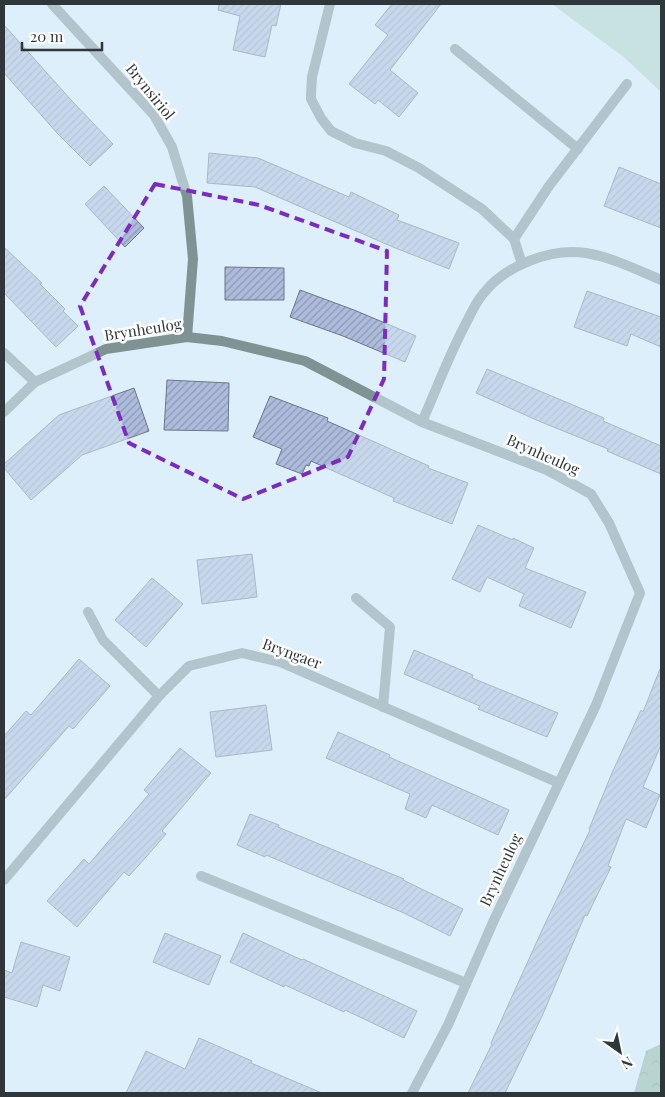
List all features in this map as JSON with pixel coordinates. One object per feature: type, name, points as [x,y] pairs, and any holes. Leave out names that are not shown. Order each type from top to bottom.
[{"type":"street","name":"Brynsiriol","points":[[52,4],[154,116],[172,147],[187,196],[193,259],[187,337]]},
{"type":"street","points":[[330,4],[312,77],[311,99],[331,131],[355,143],[386,151],[419,168],[482,209],[514,239],[522,264]]},
{"type":"street","points":[[455,50],[578,149]]},
{"type":"street","points":[[514,239],[550,186],[627,84]]},
{"type":"street","points":[[422,422],[454,348],[483,293],[503,276],[522,264],[540,256],[567,252],[587,253],[614,261],[661,280]]},
{"type":"street","name":"Brynheulog","points":[[4,412],[35,382],[106,349],[187,337],[222,341],[305,360],[422,422],[547,470],[591,494],[609,523],[640,593],[596,705],[494,920],[448,1025],[412,1093]]},
{"type":"street","points":[[4,353],[35,382]]},
{"type":"street","points":[[356,598],[390,627],[383,707]]},
{"type":"street","points":[[88,612],[103,640],[159,696]]},
{"type":"street","name":"Bryngaer","points":[[4,880],[159,696],[189,666],[242,653],[280,662],[558,783]]},
{"type":"street","points":[[201,876],[466,983]]},
{"type":"highlighted area","points":[[155,184],[259,205],[387,251],[384,379],[348,457],[243,499],[129,443],[80,306]]},
{"type":"green space","points":[[552,4],[661,4],[661,92],[625,58]]},
{"type":"green space","points":[[661,1044],[661,1093],[634,1093],[646,1051]]},
{"type":"building","points":[[219,4],[281,4],[276,26],[272,25],[265,57],[233,50],[240,16],[218,10]]},
{"type":"building","points":[[392,4],[441,4],[390,70],[418,93],[399,117],[378,100],[375,104],[349,84],[388,35],[375,25]]},
{"type":"building","points":[[4,25],[113,144],[90,166],[57,133],[4,73]]},
{"type":"building","points":[[209,153],[258,158],[349,197],[351,192],[399,215],[397,220],[459,243],[449,269],[393,247],[255,187],[207,183]]},
{"type":"building","points":[[619,167],[661,184],[661,228],[604,206]]},
{"type":"building","points":[[104,186],[144,228],[125,247],[85,204]]},
{"type":"building","points":[[4,247],[42,283],[40,284],[65,309],[63,311],[78,326],[56,347],[4,293]]},
{"type":"building","points":[[225,267],[284,268],[284,300],[225,300]]},
{"type":"building","points":[[300,290],[416,336],[405,362],[343,336],[290,317]]},
{"type":"building","points":[[587,291],[661,317],[661,347],[631,334],[627,346],[574,327]]},
{"type":"building","points":[[487,369],[604,418],[603,421],[661,446],[661,474],[607,451],[608,449],[476,393]]},
{"type":"building","points":[[167,380],[229,383],[228,431],[164,430]]},
{"type":"building","points":[[134,388],[149,431],[82,455],[31,500],[4,468],[4,464],[59,415]]},
{"type":"building","points":[[270,396],[328,418],[327,421],[429,466],[428,468],[468,483],[452,524],[393,501],[394,498],[311,461],[309,466],[306,465],[302,474],[276,464],[282,449],[253,437]]},
{"type":"building","points":[[478,525],[534,548],[525,568],[586,592],[571,628],[519,606],[524,594],[487,577],[480,592],[452,579]]},
{"type":"building","points":[[252,554],[257,597],[202,604],[197,560]]},
{"type":"building","points":[[152,578],[183,604],[146,647],[115,620]]},
{"type":"building","points":[[414,650],[473,675],[472,678],[558,713],[547,737],[478,709],[480,706],[404,674]]},
{"type":"building","points":[[79,659],[110,686],[73,729],[69,726],[4,800],[4,736],[26,711],[31,715]]},
{"type":"building","points":[[660,669],[661,745],[643,787],[660,795],[646,828],[626,819],[608,866],[611,867],[587,916],[585,915],[543,1014],[505,1093],[468,1093],[590,830],[612,773],[641,710],[643,712]]},
{"type":"building","points":[[266,705],[272,750],[216,757],[210,712]]},
{"type":"building","points":[[338,732],[390,755],[389,757],[509,810],[498,835],[432,805],[426,818],[405,809],[410,794],[326,758]]},
{"type":"building","points":[[180,748],[211,773],[162,831],[166,834],[146,857],[129,876],[124,872],[77,927],[47,901],[84,859],[89,864],[149,794],[144,790]]},
{"type":"building","points":[[250,814],[404,879],[463,909],[450,936],[404,913],[266,855],[265,857],[237,845]]},
{"type":"building","points":[[165,933],[221,956],[209,985],[153,962]]},
{"type":"building","points":[[243,933],[417,1011],[404,1038],[345,1010],[344,1012],[285,985],[284,987],[230,962]]},
{"type":"building","points":[[21,942],[70,957],[60,991],[43,985],[37,1007],[4,997],[4,970],[12,973]]},
{"type":"building","points":[[199,1038],[252,1061],[251,1063],[322,1093],[126,1093],[146,1051],[185,1069]]}]
